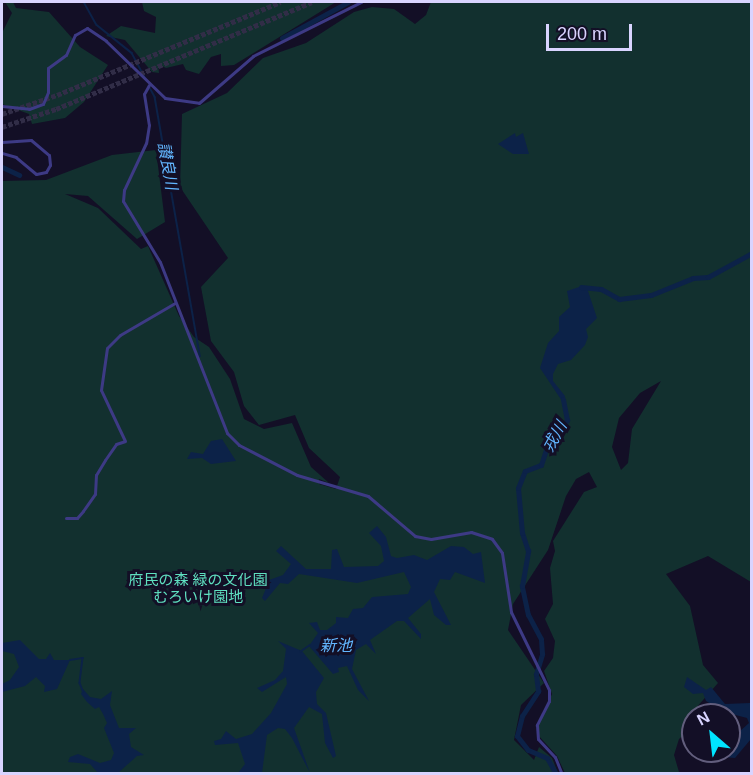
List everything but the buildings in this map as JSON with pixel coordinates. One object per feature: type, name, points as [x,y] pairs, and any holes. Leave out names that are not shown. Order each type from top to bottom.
[{"type":"street","points":[[2,106],[29,109],[43,104],[48,92],[48,68],[66,55],[75,35],[87,28],[106,41],[149,86],[165,98],[199,103],[253,56],[361,2]]},
{"type":"street","points":[[149,86],[144,94],[149,125],[146,143],[124,190],[123,201],[152,247],[225,428],[239,445],[297,475],[368,496],[415,536],[431,539],[476,532],[496,543],[502,556],[509,606],[549,690],[549,701],[537,725],[538,739],[555,757],[562,774]]},
{"type":"street","points":[[2,142],[31,140],[49,155],[50,165],[46,172],[36,174],[16,157],[2,153]]},
{"type":"street","points":[[66,518],[77,518],[87,506],[94,494],[97,473],[113,447],[125,441],[101,390],[108,348],[120,334],[176,303]]},
{"type":"green space","points":[[5,2],[13,2],[16,8],[49,12],[80,47],[108,65],[84,102],[65,118],[32,124],[29,114],[2,104],[2,33],[12,13]]},
{"type":"green space","points":[[142,2],[336,2],[234,65],[221,66],[221,54],[211,57],[199,74],[186,70],[183,64],[166,68],[158,64],[159,73],[152,72],[125,40],[106,36],[121,26],[155,33],[156,17],[144,11]]},
{"type":"green space","name":"府民の森 緑の文化園 むろいけ園地","points":[[431,2],[751,2],[751,582],[708,556],[666,574],[690,606],[703,665],[718,683],[700,703],[681,703],[681,737],[674,755],[679,772],[565,773],[557,756],[538,735],[538,725],[552,694],[544,671],[553,658],[555,641],[545,619],[553,604],[550,568],[555,551],[553,541],[584,492],[597,487],[589,472],[576,479],[566,496],[548,550],[513,604],[508,630],[544,683],[521,705],[514,740],[534,760],[539,747],[552,758],[558,773],[2,774],[2,181],[46,180],[112,155],[156,150],[165,222],[137,239],[88,196],[65,194],[98,208],[141,249],[148,246],[179,316],[194,337],[209,347],[230,379],[244,419],[264,429],[292,423],[311,467],[329,483],[319,479],[319,484],[336,489],[340,477],[309,448],[295,415],[259,425],[244,406],[234,372],[211,341],[201,287],[228,258],[180,187],[182,114],[227,93],[263,58],[306,43],[354,12],[372,7],[394,9],[415,24],[426,15]],"holes":[[[661,381],[632,429],[628,463],[621,470],[612,447],[619,418],[640,393]]]},
{"type":"water","points":[[515,133],[516,137],[523,133],[529,154],[513,154],[498,144]]},
{"type":"water","points":[[579,287],[587,288],[597,318],[586,329],[588,337],[585,345],[571,360],[558,364],[553,374],[553,381],[565,396],[564,404],[540,368],[548,343],[559,331],[559,317],[570,307],[567,291]]},
{"type":"water","points":[[222,439],[236,461],[211,464],[202,458],[187,459],[191,452],[203,454],[211,441]]},
{"type":"water","name":"新池","points":[[377,526],[386,537],[391,556],[397,558],[414,555],[427,560],[451,546],[464,547],[473,554],[481,552],[485,583],[455,572],[450,580],[440,579],[434,592],[451,625],[446,625],[434,615],[430,599],[408,618],[421,634],[421,639],[404,621],[397,621],[370,640],[376,654],[366,644],[356,650],[352,669],[369,701],[358,690],[347,666],[338,668],[339,672],[333,674],[309,646],[318,633],[309,623],[317,622],[320,630],[327,630],[336,623],[336,617],[348,618],[353,609],[363,608],[372,597],[408,594],[411,587],[404,572],[357,583],[299,574],[288,584],[280,583],[265,601],[262,598],[267,586],[246,574],[269,580],[283,575],[291,564],[276,551],[281,546],[306,569],[331,569],[332,550],[337,549],[344,567],[378,566],[384,561],[381,546],[369,533]]},
{"type":"water","points":[[20,640],[39,659],[46,659],[50,653],[54,660],[70,660],[57,689],[44,692],[45,686],[36,677],[25,686],[2,692],[2,684],[10,680],[19,667],[14,654],[2,651],[2,643]]},
{"type":"water","points":[[278,641],[302,651],[324,678],[316,692],[317,704],[326,713],[336,756],[333,758],[325,743],[322,714],[309,707],[294,728],[310,773],[292,738],[285,729],[278,728],[267,735],[262,773],[238,773],[245,764],[238,743],[215,745],[214,741],[221,739],[226,731],[236,739],[252,734],[271,713],[287,684],[286,677],[262,692],[257,688],[275,680],[283,671],[286,649]]},
{"type":"water","points":[[687,677],[706,690],[711,687],[724,703],[709,703],[703,693],[693,694],[684,687]]},
{"type":"water","points":[[83,689],[90,697],[101,699],[112,691],[110,705],[119,728],[136,728],[129,734],[131,747],[144,755],[137,756],[118,773],[98,773],[90,764],[68,762],[70,757],[78,754],[100,763],[111,760],[114,753],[104,728],[107,723],[103,714],[99,707],[95,709],[87,702],[81,694]]},
{"type":"water","points":[[751,699],[751,739],[741,751],[741,730],[749,723],[747,718],[741,716],[741,703],[750,703]]},
{"type":"waterway","name":"讃良川","points":[[84,2],[97,25],[132,53],[146,79]]},
{"type":"waterway","points":[[282,38],[348,2]]},
{"type":"waterway","name":"讃良川","points":[[149,86],[155,97],[200,356]]},
{"type":"waterway","points":[[2,167],[19,175]]},
{"type":"waterway","name":"戎川","points":[[581,287],[601,289],[619,299],[651,295],[693,278],[708,277],[752,253]]},
{"type":"waterway","name":"戎川","points":[[556,774],[547,758],[528,750],[517,736],[522,716],[538,691],[536,674],[542,654],[541,639],[528,615],[522,586],[528,551],[522,533],[518,488],[525,471],[541,465],[547,446],[567,420],[563,399]]},
{"type":"waterway","points":[[300,652],[310,645]]},
{"type":"waterway","points":[[70,660],[83,658],[80,683],[83,691]]},
{"type":"tunnel","points":[[2,114],[57,95],[280,2]]},
{"type":"tunnel","points":[[2,127],[56,109],[312,2]]}]
